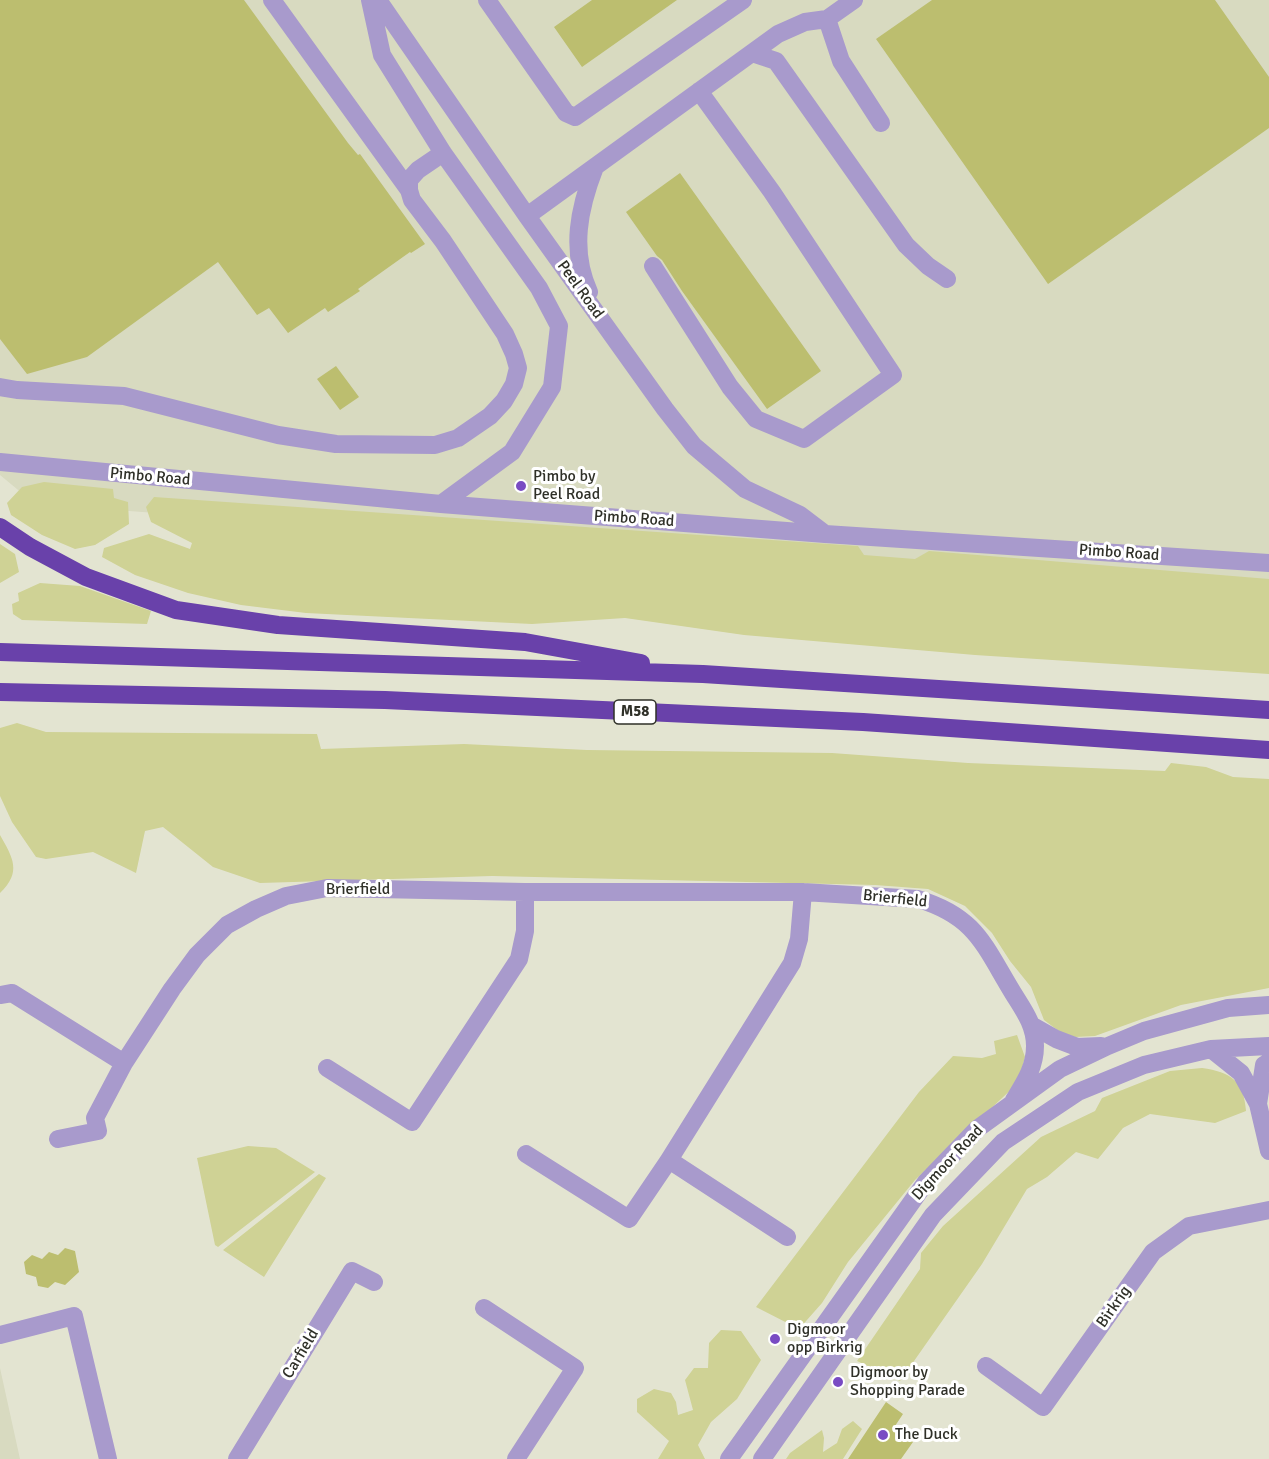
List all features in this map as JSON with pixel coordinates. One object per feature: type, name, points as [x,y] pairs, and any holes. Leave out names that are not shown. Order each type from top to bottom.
[{"type":"highway","points":[[0,527],[30,547],[86,577],[176,610],[278,625],[525,642],[703,674]]},
{"type":"highway","points":[[0,652],[703,674],[1269,710]]},
{"type":"highway","name":"M58","points":[[0,692],[385,700],[839,721],[1269,750]]},
{"type":"street","points":[[272,0],[409,190]]},
{"type":"street","name":"Peel Road","points":[[370,0],[382,55],[443,153],[539,288],[559,326],[552,387],[513,452],[441,504]]},
{"type":"street","name":"Peel Road","points":[[378,0],[527,216],[694,446],[746,489],[800,515],[825,534]]},
{"type":"street","points":[[487,0],[566,113],[575,117],[743,0]]},
{"type":"street","points":[[527,216],[752,53],[787,30],[805,22],[827,19],[854,0]]},
{"type":"street","points":[[827,19],[841,61],[881,123]]},
{"type":"street","points":[[752,53],[776,61],[906,245],[928,266],[947,279]]},
{"type":"street","points":[[653,266],[730,387],[756,419],[804,439],[894,375],[772,192],[699,91]]},
{"type":"street","points":[[0,387],[124,396],[278,435],[336,444],[435,445],[458,438],[490,416],[504,401],[514,384],[518,369],[505,334],[443,241],[412,200],[409,180],[418,170],[443,153]]},
{"type":"street","points":[[595,166],[584,195],[578,223],[578,251],[583,278],[603,322]]},
{"type":"street","name":"Pimbo Road","points":[[0,462],[441,504],[825,534],[1269,563]]},
{"type":"street","points":[[1213,559],[1269,550]]},
{"type":"street","name":"Brierfield","points":[[58,1139],[98,1131],[95,1118],[124,1063],[197,955],[228,925],[286,896],[327,888],[525,892],[803,892],[918,899],[935,904],[969,926],[983,941],[1033,1026],[1035,1050],[1031,1071],[1014,1100]]},
{"type":"street","points":[[327,1068],[412,1122],[519,959],[525,931],[525,892]]},
{"type":"street","points":[[526,1154],[629,1219],[669,1160],[792,963],[799,939],[803,892]]},
{"type":"street","points":[[0,995],[12,993],[124,1063]]},
{"type":"street","name":"Digmoor Road","points":[[729,1459],[926,1182],[976,1129],[1059,1069],[1144,1030],[1228,1008],[1269,1005]]},
{"type":"street","points":[[1033,1026],[1056,1039],[1077,1047],[1108,1046]]},
{"type":"street","name":"Digmoor Road","points":[[762,1459],[933,1215],[1003,1142],[1078,1092],[1144,1065],[1211,1049],[1269,1046]]},
{"type":"street","points":[[1211,1049],[1241,1072],[1258,1104],[1269,1150]]},
{"type":"street","points":[[1258,1104],[1264,1065],[1269,1062]]},
{"type":"street","points":[[669,1160],[787,1237]]},
{"type":"street","name":"Birkrig","points":[[986,1366],[1043,1407],[1153,1252],[1189,1226],[1269,1210]]},
{"type":"street","name":"Carfield","points":[[237,1459],[352,1271],[374,1282]]},
{"type":"street","points":[[484,1308],[575,1368],[516,1459]]},
{"type":"street","points":[[0,1335],[74,1316],[108,1459]]},
{"type":"shaded area","points":[[0,0],[1269,0],[1269,596],[35,504],[0,475]]},
{"type":"shaded area","points":[[0,1368],[20,1459],[0,1459]]},
{"type":"green space","points":[[44,482],[113,489],[114,498],[128,502],[129,524],[95,545],[75,549],[42,535],[11,515],[7,503],[22,487]]},
{"type":"green space","points":[[154,497],[858,546],[864,555],[915,559],[929,551],[1269,579],[1269,674],[975,655],[744,635],[625,618],[532,624],[306,613],[241,605],[188,593],[135,575],[102,557],[104,548],[149,534],[190,549],[192,543],[151,522],[146,507]]},
{"type":"green space","points":[[0,544],[15,554],[19,572],[0,583]]},
{"type":"green space","points":[[40,583],[80,586],[151,611],[147,624],[22,620],[13,614],[12,604],[19,601],[18,593]]},
{"type":"green space","points":[[17,723],[46,732],[317,734],[321,749],[464,744],[587,750],[832,753],[968,763],[1165,771],[1171,763],[1206,767],[1233,777],[1269,779],[1269,988],[1181,1005],[1095,1036],[1075,1037],[1060,1032],[1044,1020],[1031,987],[1010,961],[992,933],[965,906],[928,889],[875,885],[492,876],[260,883],[213,867],[163,827],[145,831],[136,873],[93,852],[46,859],[36,857],[12,822],[0,796],[0,728]]},
{"type":"green space","points":[[0,835],[12,858],[13,871],[7,885],[0,893]]},
{"type":"green space","points":[[1017,1035],[1025,1057],[1018,1083],[915,1180],[848,1262],[822,1303],[799,1329],[756,1307],[919,1092],[953,1056],[982,1058],[996,1054],[994,1041]]},
{"type":"green space","points":[[1202,1068],[1221,1072],[1234,1080],[1242,1092],[1246,1111],[1215,1123],[1150,1114],[1123,1128],[1098,1159],[1076,1152],[1047,1177],[1027,1189],[982,1264],[900,1381],[857,1361],[920,1269],[921,1253],[943,1226],[1041,1137],[1095,1111],[1102,1098],[1170,1071]]},
{"type":"green space","points":[[248,1146],[276,1148],[315,1172],[218,1247],[215,1245],[197,1158]]},
{"type":"green space","points":[[319,1174],[326,1178],[264,1277],[223,1250]]},
{"type":"green space","points":[[721,1330],[741,1331],[761,1360],[737,1399],[711,1422],[698,1445],[705,1459],[658,1459],[669,1441],[637,1412],[637,1399],[654,1389],[671,1393],[676,1402],[678,1415],[693,1410],[685,1380],[694,1368],[708,1368],[709,1343]]},
{"type":"green space","points":[[853,1421],[862,1429],[843,1459],[786,1459],[790,1453],[822,1430],[823,1452],[837,1443],[842,1429]]},
{"type":"building","points":[[0,0],[244,0],[425,244],[410,252],[358,289],[360,291],[328,312],[325,308],[288,333],[269,308],[257,315],[218,262],[87,357],[27,374],[0,339]]},
{"type":"building","points":[[592,0],[677,0],[582,67],[554,27]]},
{"type":"building","points":[[932,0],[1215,0],[1269,77],[1269,128],[1048,284],[876,39]]},
{"type":"building","points":[[680,173],[821,371],[767,409],[626,212]]},
{"type":"building","points":[[336,366],[359,397],[340,410],[317,379]]},
{"type":"building","points":[[65,1248],[75,1251],[79,1272],[65,1285],[55,1282],[48,1288],[38,1286],[36,1277],[26,1274],[24,1262],[32,1255],[42,1259],[49,1252],[58,1255]]},
{"type":"building","name":"The Duck","points":[[886,1402],[903,1414],[893,1429],[913,1442],[901,1459],[848,1459]]},
{"type":"place","name":"Pimbo by Peel Road","points":[[521,486]]},
{"type":"place","name":"Digmoor opp Birkrig","points":[[775,1339]]},
{"type":"place","name":"Digmoor by Shopping Parade","points":[[838,1382]]},
{"type":"place","name":"The Duck","points":[[883,1435]]}]
